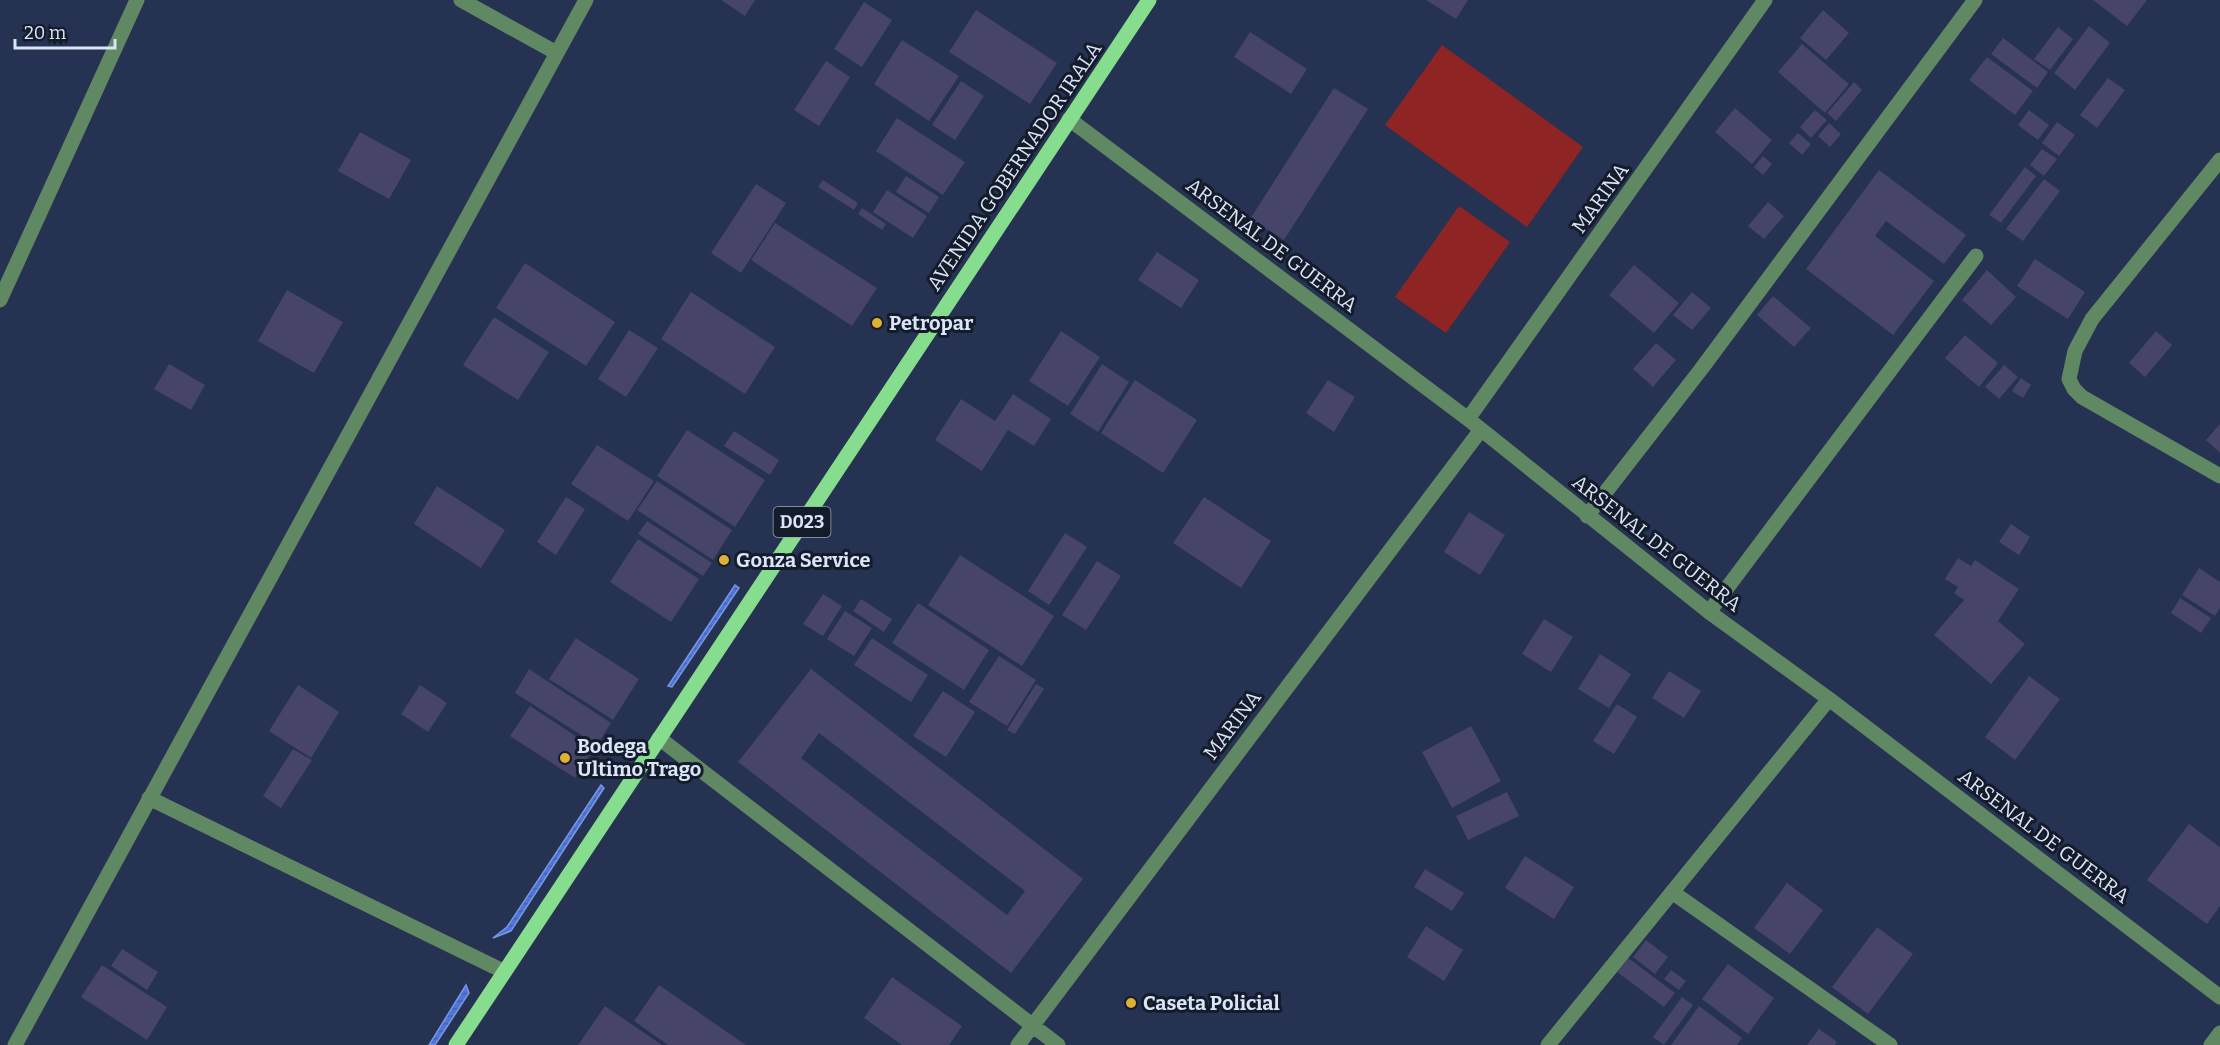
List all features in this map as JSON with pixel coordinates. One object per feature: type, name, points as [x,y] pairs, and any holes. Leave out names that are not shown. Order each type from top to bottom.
[{"type":"main road","name":"AVENIDA GOBERNADOR IRALA","points":[[456,1045],[1149,0]]},
{"type":"street","points":[[0,300],[137,0]]},
{"type":"street","points":[[461,0],[555,52]]},
{"type":"street","points":[[15,1045],[555,52],[586,0]]},
{"type":"street","name":"MARINA","points":[[1468,419],[1765,0]]},
{"type":"street","points":[[1587,516],[1702,368],[1976,0]]},
{"type":"street","name":"ARSENAL DE GUERRA","points":[[1069,119],[1468,419],[1480,431],[1709,612],[1829,699],[2220,997]]},
{"type":"street","points":[[2220,160],[2092,320],[2075,351],[2069,379],[2074,389],[2082,397],[2220,476]]},
{"type":"street","points":[[1709,612],[1976,256]]},
{"type":"street","name":"MARINA","points":[[1018,1045],[1480,431]]},
{"type":"street","points":[[1548,1045],[1829,699]]},
{"type":"street","points":[[659,738],[1058,1045]]},
{"type":"street","points":[[150,798],[503,971]]},
{"type":"street","points":[[1672,892],[1890,1045]]},
{"type":"street","points":[[2211,1045],[2220,1033]]},
{"type":"shaded area","points":[[1442,45],[1583,147],[1527,227],[1385,125]]},
{"type":"shaded area","points":[[1459,206],[1510,242],[1446,333],[1395,297]]},
{"type":"water","points":[[735,585],[739,588],[672,687],[668,686]]},
{"type":"water","points":[[601,785],[604,788],[511,931],[493,938],[507,927]]},
{"type":"water","points":[[466,985],[469,993],[435,1045],[429,1045]]},
{"type":"building","points":[[721,0],[755,0],[745,16]]},
{"type":"building","points":[[1426,0],[1468,0],[1456,19]]},
{"type":"building","points":[[2093,0],[2147,0],[2127,26]]},
{"type":"building","points":[[864,2],[892,20],[862,67],[834,49]]},
{"type":"building","points":[[976,10],[1057,63],[1030,104],[949,52]]},
{"type":"building","points":[[1823,10],[1849,33],[1826,60],[1800,38]]},
{"type":"building","points":[[2089,26],[2110,43],[2075,90],[2054,73]]},
{"type":"building","points":[[2058,27],[2073,39],[2050,70],[2034,59]]},
{"type":"building","points":[[1250,32],[1307,69],[1291,94],[1234,57]]},
{"type":"building","points":[[2003,38],[2048,72],[2037,88],[1991,54]]},
{"type":"building","points":[[902,40],[959,76],[929,121],[874,84]]},
{"type":"building","points":[[1802,44],[1849,84],[1825,113],[1778,72]]},
{"type":"building","points":[[1987,57],[2033,91],[2015,115],[1969,80]]},
{"type":"building","points":[[826,61],[850,77],[819,126],[794,110]]},
{"type":"building","points":[[2108,78],[2125,90],[2097,128],[2080,115]]},
{"type":"building","points":[[961,81],[984,96],[955,140],[932,125]]},
{"type":"building","points":[[1854,82],[1862,90],[1836,121],[1827,113]]},
{"type":"building","points":[[1334,88],[1368,109],[1284,240],[1250,219]]},
{"type":"building","points":[[1735,108],[1772,140],[1752,164],[1715,132]]},
{"type":"building","points":[[1815,110],[1827,120],[1811,138],[1800,127]]},
{"type":"building","points":[[2029,110],[2049,125],[2038,140],[2018,125]]},
{"type":"building","points":[[897,118],[965,162],[943,195],[876,151]]},
{"type":"building","points":[[2057,122],[2075,135],[2059,156],[2042,143]]},
{"type":"building","points":[[1829,123],[1841,134],[1830,147],[1818,136]]},
{"type":"building","points":[[360,132],[411,160],[389,199],[338,171]]},
{"type":"building","points":[[1798,133],[1811,144],[1802,155],[1789,143]]},
{"type":"building","points":[[2042,149],[2057,159],[2044,176],[2030,165]]},
{"type":"building","points":[[1763,156],[1772,164],[1763,175],[1754,167]]},
{"type":"building","points":[[2025,167],[2036,176],[2001,223],[1989,215]]},
{"type":"building","points":[[1879,170],[1966,235],[1944,264],[1886,221],[1875,236],[1934,281],[1893,335],[1806,269]]},
{"type":"building","points":[[906,176],[939,197],[929,213],[896,192]]},
{"type":"building","points":[[2044,179],[2060,191],[2023,241],[2006,229]]},
{"type":"building","points":[[823,180],[858,203],[854,210],[818,187]]},
{"type":"building","points":[[756,184],[786,203],[741,273],[711,253]]},
{"type":"building","points":[[887,190],[927,216],[913,238],[873,212]]},
{"type":"building","points":[[1768,202],[1784,216],[1764,239],[1748,226]]},
{"type":"building","points":[[862,208],[886,224],[882,230],[858,214]]},
{"type":"building","points":[[775,223],[877,288],[852,326],[751,260]]},
{"type":"building","points":[[1157,252],[1199,280],[1181,308],[1138,280]]},
{"type":"building","points":[[2035,259],[2085,292],[2068,319],[2017,286]]},
{"type":"building","points":[[525,263],[615,322],[586,366],[496,308]]},
{"type":"building","points":[[1634,265],[1679,303],[1654,333],[1609,295]]},
{"type":"building","points":[[1987,270],[2016,297],[1991,325],[1962,300]]},
{"type":"building","points":[[287,290],[343,322],[314,373],[258,341]]},
{"type":"building","points":[[691,292],[775,347],[745,394],[661,339]]},
{"type":"building","points":[[1692,292],[1711,308],[1692,330],[1673,315]]},
{"type":"building","points":[[1773,296],[1811,328],[1794,347],[1757,315]]},
{"type":"building","points":[[494,317],[549,352],[518,400],[463,365]]},
{"type":"building","points":[[629,330],[658,348],[626,397],[598,379]]},
{"type":"building","points":[[1061,331],[1100,357],[1068,406],[1029,381]]},
{"type":"building","points":[[2156,331],[2172,345],[2145,377],[2129,363]]},
{"type":"building","points":[[1965,335],[1998,363],[1979,387],[1945,358]]},
{"type":"building","points":[[1656,343],[1676,360],[1653,387],[1633,369]]},
{"type":"building","points":[[169,364],[205,385],[191,410],[154,389]]},
{"type":"building","points":[[1102,364],[1129,382],[1098,432],[1070,414]]},
{"type":"building","points":[[2004,365],[2018,377],[1999,399],[1985,387]]},
{"type":"building","points":[[2021,378],[2031,385],[2023,398],[2012,391]]},
{"type":"building","points":[[1135,380],[1197,420],[1163,473],[1101,433]]},
{"type":"building","points":[[1328,380],[1355,397],[1334,432],[1306,413]]},
{"type":"building","points":[[1013,394],[1051,419],[1034,446],[1008,430],[982,471],[935,440],[961,399],[995,421]]},
{"type":"building","points":[[2220,424],[2220,453],[2206,440]]},
{"type":"building","points":[[687,430],[765,480],[735,527],[657,476]]},
{"type":"building","points":[[734,431],[779,460],[770,475],[724,446]]},
{"type":"building","points":[[597,445],[654,481],[628,521],[571,484]]},
{"type":"building","points":[[657,481],[732,530],[713,560],[637,510]]},
{"type":"building","points":[[437,486],[505,530],[481,568],[414,524]]},
{"type":"building","points":[[566,497],[585,509],[556,555],[537,542]]},
{"type":"building","points":[[1204,497],[1271,541],[1241,588],[1173,543]]},
{"type":"building","points":[[1469,512],[1505,535],[1480,575],[1444,552]]},
{"type":"building","points":[[647,521],[712,563],[703,576],[638,534]]},
{"type":"building","points":[[2011,524],[2030,537],[2019,555],[1999,542]]},
{"type":"building","points":[[1065,533],[1087,547],[1049,605],[1028,591]]},
{"type":"building","points":[[638,539],[699,579],[671,622],[610,582]]},
{"type":"building","points":[[960,555],[1054,616],[1022,666],[928,605]]},
{"type":"building","points":[[1958,558],[1971,566],[1975,560],[2019,589],[1998,621],[2025,644],[1991,684],[1934,635],[1964,600],[1954,593],[1958,587],[1945,579]]},
{"type":"building","points":[[1097,561],[1121,576],[1086,630],[1062,615]]},
{"type":"building","points":[[2199,568],[2220,582],[2220,608],[2215,616],[2182,595]]},
{"type":"building","points":[[823,594],[842,606],[823,636],[803,624]]},
{"type":"building","points":[[2180,598],[2211,618],[2201,633],[2171,613]]},
{"type":"building","points":[[861,599],[892,619],[884,632],[853,611]]},
{"type":"building","points":[[918,603],[989,650],[964,690],[892,643]]},
{"type":"building","points":[[845,611],[872,628],[854,656],[827,639]]},
{"type":"building","points":[[1544,619],[1573,637],[1551,672],[1522,654]]},
{"type":"building","points":[[576,638],[639,679],[613,720],[549,679]]},
{"type":"building","points":[[872,638],[928,675],[911,702],[854,665]]},
{"type":"building","points":[[1600,654],[1631,674],[1609,708],[1578,689]]},
{"type":"building","points":[[999,656],[1036,680],[1007,726],[969,702]]},
{"type":"building","points":[[529,669],[611,723],[597,745],[515,693]]},
{"type":"building","points":[[811,669],[1083,879],[1011,973],[738,762]],"holes":[[[819,733],[1025,891],[1007,915],[801,758]]]},
{"type":"building","points":[[1669,671],[1701,691],[1684,718],[1652,698]]},
{"type":"building","points":[[2029,676],[2060,699],[2015,760],[1985,737]]},
{"type":"building","points":[[1036,684],[1044,689],[1015,734],[1007,730]]},
{"type":"building","points":[[298,685],[339,712],[311,758],[269,731]]},
{"type":"building","points":[[420,685],[447,703],[428,732],[401,714]]},
{"type":"building","points":[[943,691],[975,712],[946,757],[913,736]]},
{"type":"building","points":[[1617,704],[1637,717],[1614,754],[1593,741]]},
{"type":"building","points":[[530,706],[594,748],[575,778],[510,736]]},
{"type":"building","points":[[1471,726],[1501,781],[1452,808],[1422,752]]},
{"type":"building","points":[[293,749],[312,760],[281,808],[263,796]]},
{"type":"building","points":[[1507,792],[1519,816],[1468,840],[1456,816]]},
{"type":"building","points":[[2189,824],[2220,847],[2220,906],[2207,924],[2147,880]]},
{"type":"building","points":[[1525,856],[1574,887],[1554,919],[1505,888]]},
{"type":"building","points":[[1425,869],[1464,893],[1452,911],[1414,887]]},
{"type":"building","points":[[1787,883],[1823,910],[1790,954],[1754,928]]},
{"type":"building","points":[[1426,926],[1463,950],[1444,981],[1407,957]]},
{"type":"building","points":[[1877,927],[1913,954],[1868,1014],[1832,987]]},
{"type":"building","points":[[1646,940],[1668,957],[1655,974],[1633,957]]},
{"type":"building","points":[[122,949],[158,972],[147,990],[111,966]]},
{"type":"building","points":[[1628,958],[1675,993],[1664,1007],[1617,972]]},
{"type":"building","points":[[1728,964],[1774,998],[1748,1034],[1702,999]]},
{"type":"building","points":[[102,965],[167,1007],[147,1040],[81,997]]},
{"type":"building","points":[[1671,970],[1686,981],[1679,990],[1664,979]]},
{"type":"building","points":[[892,977],[962,1026],[949,1045],[902,1045],[864,1018]]},
{"type":"building","points":[[659,985],[746,1045],[668,1045],[634,1021]]},
{"type":"building","points":[[1682,997],[1693,1005],[1664,1045],[1653,1037]]},
{"type":"building","points":[[605,1006],[662,1045],[578,1045]]},
{"type":"building","points":[[1699,1006],[1742,1038],[1737,1045],[1671,1045]]},
{"type":"building","points":[[1819,1029],[1837,1042],[1835,1045],[1807,1045]]},
{"type":"place","name":"Petropar","points":[[877,323]]},
{"type":"place","name":"Gonza Service","points":[[724,560]]},
{"type":"place","name":"Bodega Ultimo Trago","points":[[565,758]]},
{"type":"place","name":"Caseta Policial","points":[[1131,1003]]}]
